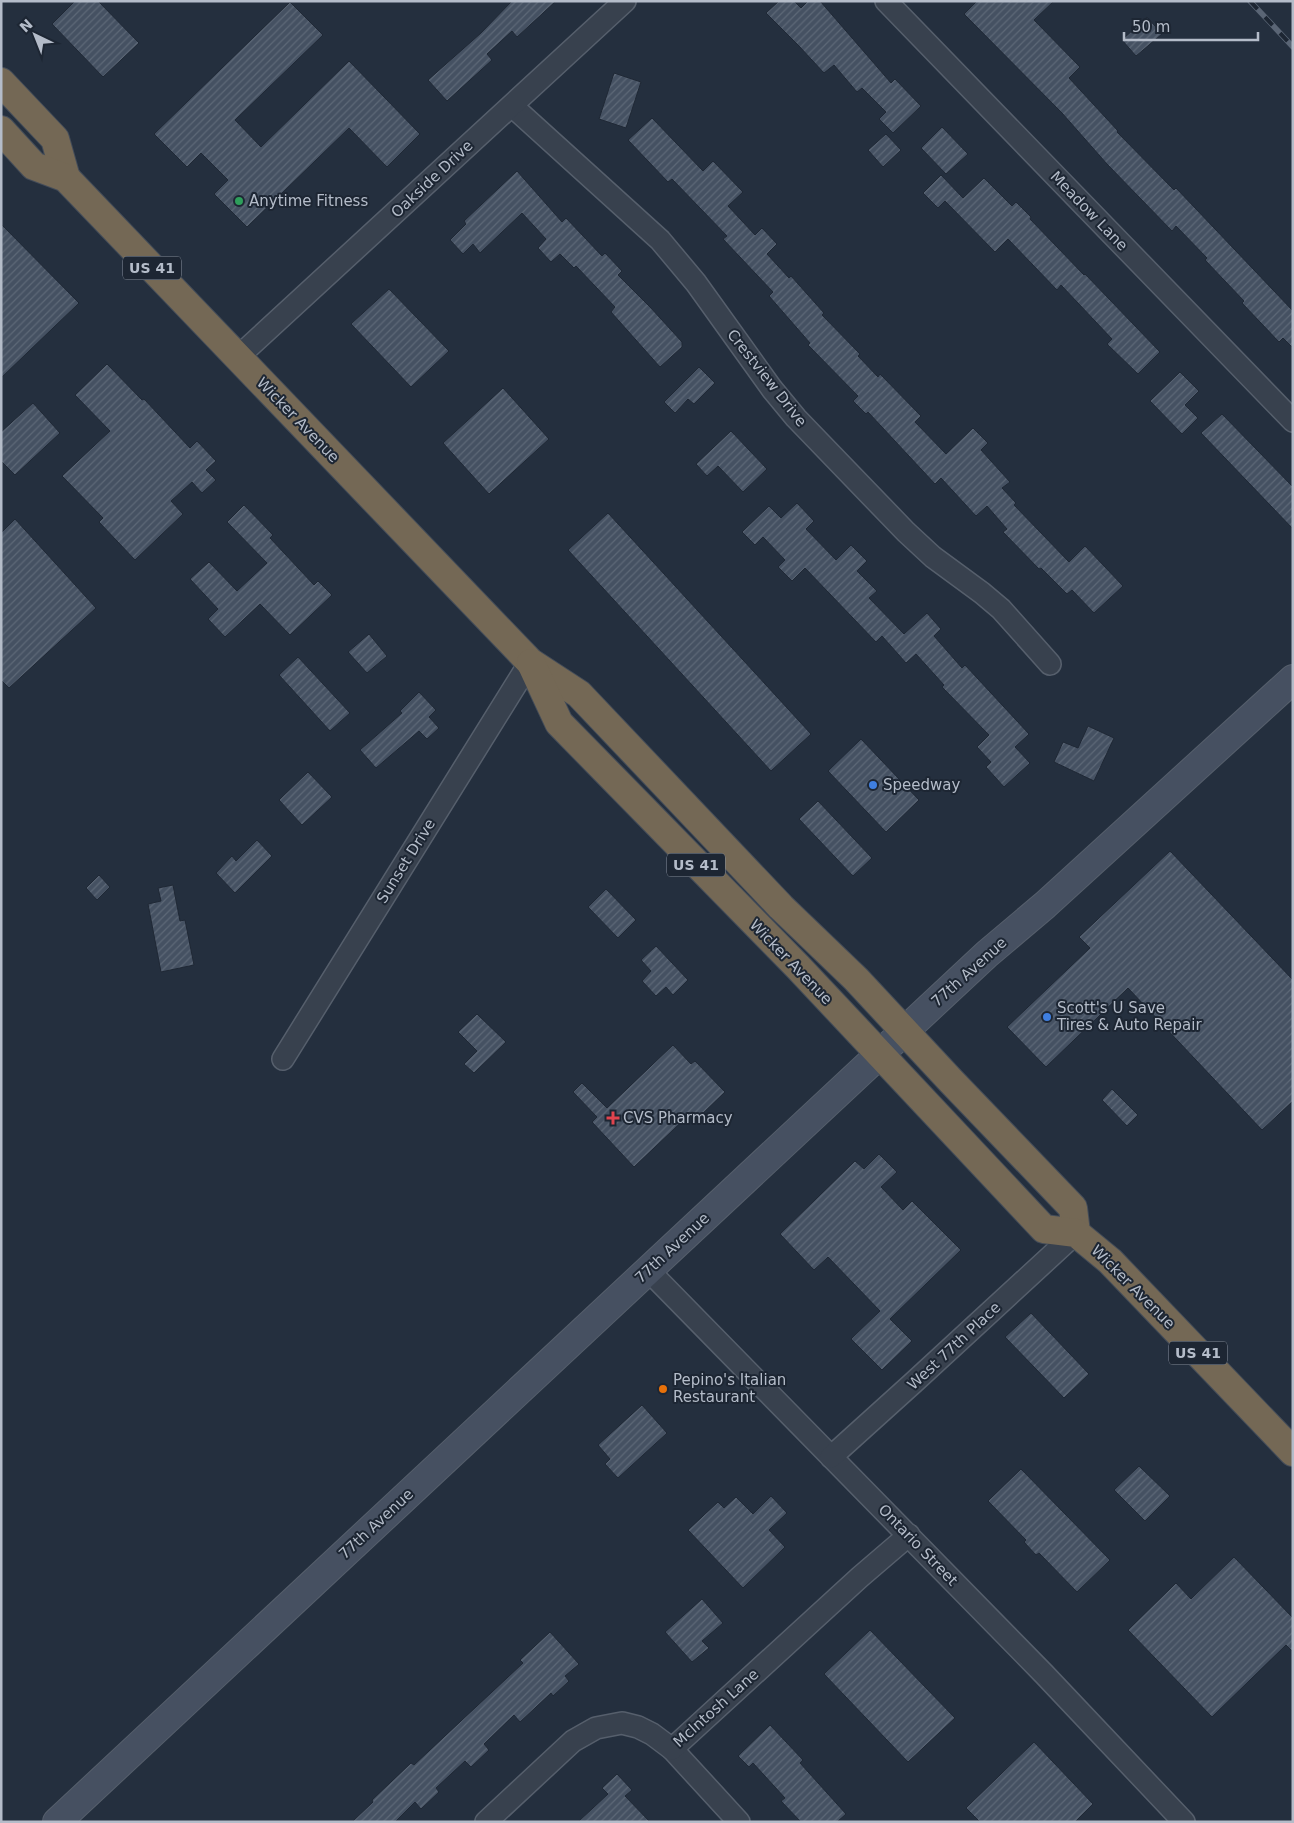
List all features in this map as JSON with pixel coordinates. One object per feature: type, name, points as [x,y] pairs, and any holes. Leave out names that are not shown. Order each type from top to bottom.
[{"type":"highway","name":"Wicker Avenue","points":[[1,82],[55,139],[66,178]]},
{"type":"highway","name":"Wicker Avenue","points":[[1,130],[34,166],[66,178],[530,662],[579,694],[781,907],[856,979],[1073,1208],[1076,1233]]},
{"type":"highway","name":"Wicker Avenue","points":[[530,662],[559,723],[798,967],[1044,1229],[1076,1233],[1110,1261],[1293,1452]]},
{"type":"street","name":"Oakside Drive","points":[[238,357],[625,1]]},
{"type":"street","name":"Meadow Lane","points":[[886,1],[1293,421]]},
{"type":"street","name":"Crestview Drive","points":[[512,106],[660,240],[686,270],[772,389],[796,418],[906,532],[933,557],[1001,610],[1050,664]]},
{"type":"street","name":"Sunset Drive","points":[[282,1059],[530,662]]},
{"type":"street","name":"77th Avenue","points":[[57,1822],[987,954],[1052,898],[1293,680]]},
{"type":"street","name":"West 77th Place","points":[[832,1457],[1076,1233]]},
{"type":"street","name":"Ontario Street","points":[[648,1270],[1044,1674],[1184,1822]]},
{"type":"street","name":"Mclntosh Lane","points":[[486,1822],[573,1741],[596,1728],[622,1723],[638,1727],[652,1734],[672,1749],[908,1535]]},
{"type":"street","points":[[672,1749],[739,1822]]},
{"type":"building","points":[[75,1],[98,1],[139,43],[103,77],[52,24]]},
{"type":"building","points":[[512,1],[556,1],[517,37],[512,31],[487,54],[492,60],[447,101],[428,80],[481,33]]},
{"type":"building","points":[[779,1],[794,1],[801,8],[808,1],[820,1],[891,83],[895,79],[921,106],[893,133],[879,119],[886,112],[862,88],[857,92],[834,65],[824,73],[766,13]]},
{"type":"building","points":[[977,1],[1054,1],[1034,20],[1080,67],[1069,78],[1117,132],[1174,190],[1176,188],[1293,311],[1293,348],[1283,338],[1279,342],[1205,260],[1207,258],[1176,226],[1172,231],[1107,164],[1062,113],[964,14]]},
{"type":"building","points":[[290,2],[323,35],[235,120],[261,147],[349,61],[420,134],[387,167],[349,128],[247,227],[214,194],[228,180],[201,153],[187,167],[154,134]]},
{"type":"building","points":[[1147,17],[1162,34],[1136,56],[1122,40]]},
{"type":"building","points":[[614,73],[641,82],[626,128],[599,119]]},
{"type":"building","points":[[652,118],[703,171],[713,161],[743,192],[728,206],[755,235],[762,228],[777,244],[767,254],[789,278],[791,276],[824,313],[822,315],[860,354],[858,356],[878,377],[880,374],[921,416],[915,422],[946,454],[973,428],[988,443],[981,450],[1010,482],[1002,488],[1016,503],[1014,505],[1069,562],[1085,546],[1123,586],[1094,613],[1072,590],[1067,594],[1041,568],[1039,569],[1003,532],[1007,529],[987,506],[976,516],[941,478],[935,484],[868,412],[866,414],[853,401],[858,396],[808,345],[810,343],[769,296],[773,292],[723,239],[727,236],[672,179],[668,182],[628,140]]},
{"type":"building","points":[[942,127],[968,154],[946,174],[921,148]]},
{"type":"building","points":[[886,134],[901,150],[883,167],[868,150]]},
{"type":"building","points":[[517,171],[562,222],[566,218],[602,256],[605,253],[622,271],[618,275],[682,342],[682,347],[660,367],[611,312],[615,307],[576,266],[574,268],[560,254],[551,262],[538,248],[546,239],[522,213],[480,253],[473,244],[463,254],[450,240],[466,224],[464,221]]},
{"type":"building","points":[[941,175],[963,198],[984,178],[1012,206],[1016,202],[1031,217],[1030,219],[1160,352],[1138,374],[1107,344],[1112,339],[1061,285],[1057,290],[1008,239],[995,252],[945,201],[938,208],[923,193]]},
{"type":"building","points":[[1,224],[79,303],[1,378]]},
{"type":"building","points":[[389,289],[449,351],[411,387],[351,324]]},
{"type":"building","points":[[107,364],[142,400],[144,399],[190,448],[197,441],[216,461],[206,470],[216,480],[202,493],[192,482],[171,501],[183,514],[135,560],[99,522],[103,518],[62,476],[110,431],[75,395]]},
{"type":"building","points":[[699,367],[715,383],[694,404],[688,399],[675,413],[664,402]]},
{"type":"building","points":[[1180,372],[1199,391],[1185,405],[1198,418],[1182,434],[1150,401]]},
{"type":"building","points":[[503,388],[549,439],[489,494],[443,443]]},
{"type":"building","points":[[33,403],[60,433],[15,475],[1,461],[1,432]]},
{"type":"building","points":[[1222,414],[1293,487],[1293,529],[1201,433]]},
{"type":"building","points":[[731,431],[767,469],[743,492],[718,466],[707,476],[696,464]]},
{"type":"building","points":[[797,503],[814,521],[806,529],[836,560],[851,545],[867,561],[857,571],[877,591],[869,598],[904,634],[927,613],[941,629],[934,636],[962,668],[965,665],[1029,734],[1015,747],[1030,763],[1004,787],[986,767],[991,762],[977,747],[989,735],[942,687],[944,685],[916,654],[906,663],[882,636],[876,642],[805,568],[792,581],[778,567],[785,560],[763,537],[755,545],[742,532],[769,506],[781,518]]},
{"type":"building","points":[[244,505],[273,535],[270,538],[314,585],[318,581],[332,595],[290,635],[260,604],[225,637],[208,619],[218,609],[190,579],[209,562],[237,591],[267,563],[227,522]]},
{"type":"building","points":[[608,513],[811,734],[771,771],[568,550]]},
{"type":"building","points":[[15,519],[96,608],[9,688],[1,680],[1,533]]},
{"type":"building","points":[[369,634],[387,656],[367,673],[348,652]]},
{"type":"building","points":[[298,657],[350,713],[330,731],[279,675]]},
{"type":"building","points":[[419,692],[436,710],[429,717],[439,728],[427,739],[419,731],[376,768],[360,750],[402,713],[400,711]]},
{"type":"building","points":[[1088,726],[1114,738],[1094,781],[1054,762],[1063,742],[1078,748]]},
{"type":"building","name":"Speedway","points":[[861,739],[919,800],[886,832],[828,771]]},
{"type":"building","points":[[308,772],[332,797],[302,825],[279,800]]},
{"type":"building","points":[[818,801],[872,858],[853,876],[799,819]]},
{"type":"building","points":[[257,840],[272,856],[235,893],[216,873],[232,856],[236,861]]},
{"type":"building","points":[[1170,851],[1293,980],[1293,1101],[1262,1130],[1128,988],[1046,1067],[1007,1027],[1090,948],[1079,937]]},
{"type":"building","points":[[99,875],[110,887],[97,900],[86,888]]},
{"type":"building","points":[[173,885],[180,921],[185,920],[194,965],[161,972],[148,904],[161,901],[158,888]]},
{"type":"building","points":[[606,889],[636,920],[618,938],[588,907]]},
{"type":"building","points":[[656,946],[688,980],[673,995],[666,987],[656,996],[642,981],[651,971],[641,960]]},
{"type":"building","points":[[477,1014],[506,1042],[474,1073],[464,1064],[477,1051],[458,1032]]},
{"type":"building","name":"CVS Pharmacy","points":[[673,1045],[691,1064],[695,1061],[725,1092],[698,1118],[692,1112],[634,1167],[592,1122],[597,1117],[573,1092],[582,1083],[607,1108]]},
{"type":"building","points":[[1112,1089],[1138,1115],[1127,1126],[1102,1100]]},
{"type":"building","points":[[879,1154],[897,1172],[881,1187],[903,1210],[912,1201],[961,1250],[890,1319],[912,1341],[882,1370],[851,1339],[880,1311],[828,1257],[814,1270],[780,1234],[855,1161],[864,1169]]},
{"type":"building","points":[[1031,1313],[1089,1374],[1064,1398],[1005,1337]]},
{"type":"building","points":[[642,1405],[667,1433],[618,1478],[605,1464],[610,1459],[598,1445]]},
{"type":"building","points":[[1139,1466],[1170,1496],[1145,1521],[1114,1490]]},
{"type":"building","points":[[1021,1469],[1110,1560],[1077,1592],[1039,1553],[1036,1555],[1024,1542],[1026,1540],[988,1501]]},
{"type":"building","points":[[771,1496],[787,1513],[769,1530],[785,1547],[743,1588],[688,1530],[718,1502],[724,1508],[736,1497],[753,1514]]},
{"type":"building","points":[[1234,1557],[1293,1618],[1293,1652],[1286,1645],[1212,1717],[1128,1630],[1176,1583],[1191,1599]]},
{"type":"building","points":[[702,1599],[723,1623],[702,1641],[709,1648],[692,1662],[665,1632]]},
{"type":"building","points":[[870,1630],[955,1718],[908,1762],[824,1674]]},
{"type":"building","points":[[550,1632],[579,1664],[565,1676],[569,1681],[553,1696],[551,1693],[520,1722],[514,1715],[484,1744],[489,1750],[471,1767],[465,1761],[436,1788],[439,1792],[421,1809],[415,1802],[395,1822],[352,1822],[411,1763],[414,1765],[523,1663],[520,1660]]},
{"type":"building","points":[[770,1725],[803,1760],[800,1763],[846,1814],[837,1822],[801,1822],[781,1801],[785,1798],[753,1763],[749,1767],[738,1756]]},
{"type":"building","points":[[1034,1742],[1093,1804],[1075,1822],[980,1822],[966,1808]]},
{"type":"building","points":[[617,1774],[632,1790],[625,1796],[650,1822],[578,1822],[608,1794],[602,1788]]},
{"type":"railway","points":[[1250,1],[1293,47]]},
{"type":"place","name":"Anytime Fitness","points":[[239,201]]},
{"type":"place","name":"Speedway","points":[[873,785]]},
{"type":"place","name":"Scott's U Save Tires & Auto Repair","points":[[1047,1017]]},
{"type":"place","name":"CVS Pharmacy","points":[[613,1118]]},
{"type":"place","name":"Pepino's Italian Restaurant","points":[[663,1389]]}]
